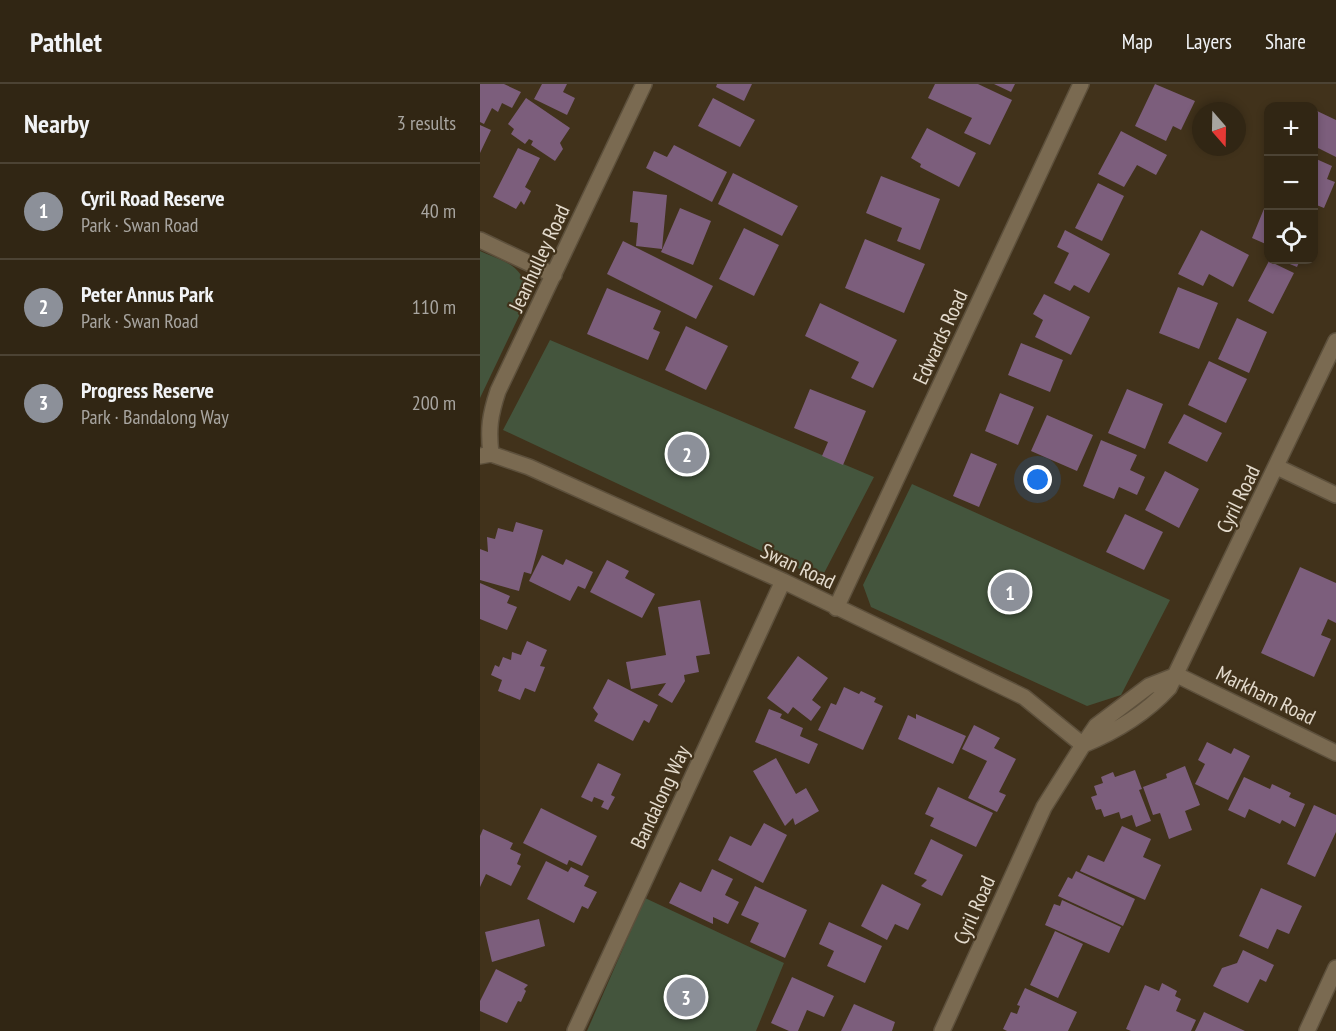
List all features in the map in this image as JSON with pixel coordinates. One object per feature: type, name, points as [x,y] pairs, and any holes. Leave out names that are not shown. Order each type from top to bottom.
[{"type":"street","name":"Jeanhulley Road","points":[[486,455],[490,415],[498,391],[644,84]]},
{"type":"street","name":"Edwards Road","points":[[836,608],[1082,84]]},
{"type":"street","points":[[480,240],[554,275]]},
{"type":"street","name":"Cyril Road","points":[[942,1031],[1044,807],[1083,745],[1096,726],[1140,693],[1157,682],[1177,675],[1336,340]]},
{"type":"street","name":"Swan Road","points":[[486,455],[529,467],[783,581],[1024,697],[1083,745]]},
{"type":"street","points":[[1277,467],[1336,495]]},
{"type":"street","name":"Bandalong Way","points":[[575,1031],[783,581]]},
{"type":"street","name":"Markham Road","points":[[1177,675],[1336,753]]},
{"type":"street","points":[[1307,1031],[1336,968]]},
{"type":"green space","points":[[480,251],[512,265],[522,276],[529,295],[480,398]]},
{"type":"green space","points":[[550,340],[874,477],[821,579],[503,430]]},
{"type":"green space","points":[[912,484],[1170,600],[1121,695],[1087,706],[871,607],[863,585]]},
{"type":"green space","points":[[645,898],[784,963],[756,1031],[587,1031]]},
{"type":"building","points":[[480,84],[504,84],[521,92],[512,108],[502,103],[498,112],[492,108],[484,124],[480,122]]},
{"type":"building","points":[[542,84],[567,84],[563,92],[575,98],[567,115],[534,99]]},
{"type":"building","points":[[717,84],[752,84],[744,101],[716,87]]},
{"type":"building","points":[[935,84],[978,84],[1012,100],[990,145],[964,133],[972,118],[928,98]]},
{"type":"building","points":[[994,84],[1015,84],[1011,92]]},
{"type":"building","points":[[1155,84],[1195,101],[1192,102],[1192,107],[1181,130],[1173,126],[1166,141],[1135,126]]},
{"type":"building","points":[[526,98],[570,128],[560,143],[563,149],[555,161],[531,145],[533,141],[529,139],[525,144],[511,134],[514,129],[508,124]]},
{"type":"building","points":[[713,98],[755,120],[740,147],[698,126]]},
{"type":"building","points":[[1318,111],[1336,120],[1336,157],[1318,148]]},
{"type":"building","points":[[480,125],[491,130],[480,153]]},
{"type":"building","points":[[927,128],[976,153],[959,187],[920,167],[921,164],[911,158]]},
{"type":"building","points":[[1121,131],[1167,155],[1156,175],[1137,165],[1124,187],[1098,174]]},
{"type":"building","points":[[674,145],[727,172],[712,202],[646,168],[654,151],[667,157]]},
{"type":"building","points":[[518,148],[540,158],[525,187],[531,191],[524,205],[521,201],[516,209],[493,197]]},
{"type":"building","points":[[1318,160],[1332,166],[1327,179],[1335,182],[1324,208],[1318,206]]},
{"type":"building","points":[[733,173],[798,206],[782,236],[718,204]]},
{"type":"building","points":[[881,176],[940,199],[920,250],[897,241],[902,228],[866,213]]},
{"type":"building","points":[[1098,183],[1124,196],[1102,241],[1075,228]]},
{"type":"building","points":[[633,191],[667,195],[662,249],[636,246],[638,223],[630,222]]},
{"type":"building","points":[[680,208],[711,221],[693,265],[661,252]]},
{"type":"building","points":[[1264,209],[1264,243],[1252,238]]},
{"type":"building","points":[[744,228],[779,245],[754,296],[719,279]]},
{"type":"building","points":[[1065,230],[1110,254],[1089,293],[1074,285],[1070,291],[1054,283],[1069,253],[1057,247]]},
{"type":"building","points":[[1201,230],[1249,255],[1233,287],[1209,274],[1203,286],[1178,274]]},
{"type":"building","points":[[865,239],[925,264],[904,313],[845,288]]},
{"type":"building","points":[[623,241],[713,286],[696,319],[607,274]]},
{"type":"building","points":[[1267,264],[1275,264],[1294,273],[1273,314],[1248,301]]},
{"type":"building","points":[[1178,287],[1218,303],[1199,349],[1159,333]]},
{"type":"building","points":[[607,288],[661,311],[653,329],[660,332],[648,360],[587,334]]},
{"type":"building","points":[[1044,294],[1090,317],[1071,355],[1035,337],[1043,320],[1033,314]]},
{"type":"building","points":[[820,303],[897,340],[873,388],[851,378],[859,362],[805,336]]},
{"type":"building","points":[[1237,318],[1267,332],[1249,373],[1218,359]]},
{"type":"building","points":[[686,326],[728,346],[706,390],[665,370]]},
{"type":"building","points":[[1021,343],[1063,360],[1050,392],[1008,375]]},
{"type":"building","points":[[1209,361],[1247,379],[1226,423],[1188,405]]},
{"type":"building","points":[[810,389],[866,411],[843,465],[822,456],[828,442],[794,428]]},
{"type":"building","points":[[1127,389],[1163,404],[1145,449],[1108,433]]},
{"type":"building","points":[[1000,393],[1034,407],[1018,445],[985,431]]},
{"type":"building","points":[[1184,414],[1222,433],[1207,462],[1168,443]]},
{"type":"building","points":[[1047,415],[1093,435],[1077,471],[1031,451]]},
{"type":"building","points":[[1101,440],[1137,455],[1130,470],[1145,477],[1137,495],[1119,487],[1114,499],[1083,486]]},
{"type":"building","points":[[971,453],[997,464],[979,507],[953,496]]},
{"type":"building","points":[[1165,471],[1199,489],[1179,528],[1145,510]]},
{"type":"building","points":[[1125,514],[1163,532],[1144,570],[1106,552]]},
{"type":"building","points":[[516,522],[543,530],[531,574],[524,572],[519,591],[480,580],[480,549],[488,552],[487,537],[495,539],[498,528],[513,532]]},
{"type":"building","points":[[542,555],[563,565],[566,559],[593,572],[585,589],[578,586],[570,601],[529,581]]},
{"type":"building","points":[[607,560],[629,571],[625,578],[655,594],[642,618],[590,592]]},
{"type":"building","points":[[1300,567],[1336,583],[1336,623],[1328,619],[1321,635],[1331,639],[1314,677],[1261,653]]},
{"type":"building","points":[[480,583],[510,596],[507,603],[517,607],[507,630],[480,619]]},
{"type":"building","points":[[700,600],[710,654],[696,656],[699,672],[684,675],[685,681],[672,703],[658,695],[666,683],[631,689],[626,662],[666,655],[658,607]]},
{"type":"building","points":[[527,641],[547,650],[540,666],[545,667],[535,692],[525,688],[520,700],[498,691],[502,680],[491,675],[495,665],[499,667],[503,657],[511,660],[512,652],[521,655]]},
{"type":"building","points":[[798,656],[828,678],[812,700],[821,707],[811,721],[793,707],[788,714],[767,698]]},
{"type":"building","points":[[608,679],[658,705],[649,723],[644,720],[633,741],[594,721],[598,714],[593,708]]},
{"type":"building","points":[[844,687],[876,698],[874,702],[883,706],[863,750],[818,730],[831,703],[836,705]]},
{"type":"building","points":[[769,709],[782,714],[780,718],[803,728],[800,736],[818,744],[809,764],[755,742]]},
{"type":"building","points":[[916,714],[966,736],[953,764],[898,739],[908,715],[916,719]]},
{"type":"building","points":[[974,725],[1000,738],[994,748],[1016,759],[999,792],[1006,795],[997,812],[968,798],[987,761],[962,749]]},
{"type":"building","points":[[1207,742],[1231,754],[1234,748],[1250,756],[1228,800],[1195,784],[1205,764],[1198,760]]},
{"type":"building","points":[[776,758],[796,794],[806,788],[819,811],[795,825],[793,818],[785,826],[753,771]]},
{"type":"building","points":[[598,763],[621,774],[611,795],[615,797],[608,810],[601,807],[604,801],[594,797],[592,802],[581,797]]},
{"type":"building","points":[[1185,766],[1200,805],[1185,811],[1192,830],[1169,839],[1160,813],[1153,815],[1143,787],[1167,778],[1166,774]]},
{"type":"building","points":[[1135,770],[1142,789],[1139,790],[1151,821],[1136,827],[1132,815],[1121,819],[1119,812],[1104,817],[1101,809],[1096,810],[1091,797],[1097,795],[1094,786],[1103,783],[1101,777],[1113,772],[1115,777]]},
{"type":"building","points":[[1244,777],[1270,789],[1272,784],[1291,793],[1289,797],[1305,804],[1295,827],[1282,820],[1280,824],[1249,809],[1245,818],[1228,810]]},
{"type":"building","points":[[938,787],[993,813],[976,847],[930,826],[934,818],[925,814]]},
{"type":"building","points":[[1314,805],[1336,815],[1336,832],[1315,877],[1287,864]]},
{"type":"building","points":[[541,808],[597,836],[582,866],[569,860],[567,865],[523,843]]},
{"type":"building","points":[[764,823],[787,835],[763,883],[718,860],[730,836],[751,846]]},
{"type":"building","points":[[1122,826],[1151,839],[1143,857],[1161,865],[1145,900],[1080,871],[1088,855],[1104,862]]},
{"type":"building","points":[[483,829],[513,843],[510,849],[521,854],[517,864],[521,866],[511,886],[486,874],[480,887],[480,836]]},
{"type":"building","points":[[931,839],[963,855],[942,896],[921,886],[927,880],[914,874]]},
{"type":"building","points":[[546,861],[568,872],[571,867],[589,876],[584,886],[597,892],[588,909],[582,906],[574,923],[527,899]]},
{"type":"building","points":[[712,869],[733,879],[725,895],[739,902],[728,924],[713,917],[713,924],[669,903],[680,882],[701,892]]},
{"type":"building","points":[[1076,871],[1135,899],[1123,926],[1058,896],[1068,877],[1072,879]]},
{"type":"building","points":[[882,884],[921,904],[908,930],[895,924],[887,940],[861,926]]},
{"type":"building","points":[[755,886],[807,910],[785,958],[750,942],[759,923],[741,915]]},
{"type":"building","points":[[1261,888],[1302,906],[1289,934],[1277,929],[1268,949],[1239,936]]},
{"type":"building","points":[[1062,900],[1121,927],[1109,953],[1045,925],[1054,904],[1060,906]]},
{"type":"building","points":[[539,919],[545,946],[492,962],[485,932]]},
{"type":"building","points":[[829,922],[882,946],[865,983],[827,966],[834,951],[819,944]]},
{"type":"building","points":[[1055,931],[1083,944],[1058,998],[1030,985]]},
{"type":"building","points":[[1243,950],[1274,965],[1266,982],[1260,979],[1248,1003],[1213,986],[1222,968],[1237,963]]},
{"type":"building","points":[[496,969],[528,985],[524,989],[526,991],[521,1002],[518,1001],[507,1023],[480,1011],[480,1001]]},
{"type":"building","points":[[792,977],[834,996],[824,1017],[807,1010],[798,1031],[789,1031],[771,1023]]},
{"type":"building","points":[[1162,983],[1177,991],[1175,996],[1181,999],[1176,1011],[1196,1020],[1191,1031],[1131,1031],[1126,1029],[1145,985],[1159,991]]},
{"type":"building","points":[[1025,988],[1077,1012],[1068,1031],[1007,1031],[1003,1029],[1011,1012],[1017,1014],[1020,1006],[1017,1005]]},
{"type":"building","points":[[854,1004],[895,1022],[892,1031],[841,1031]]},
{"type":"building","points":[[1204,1012],[1245,1031],[1195,1031]]},
{"type":"place","name":"Peter Annus Park","points":[[687,454]]},
{"type":"place","name":"Cyril Road Reserve","points":[[1010,592]]},
{"type":"place","name":"Progress Reserve","points":[[686,997]]}]
